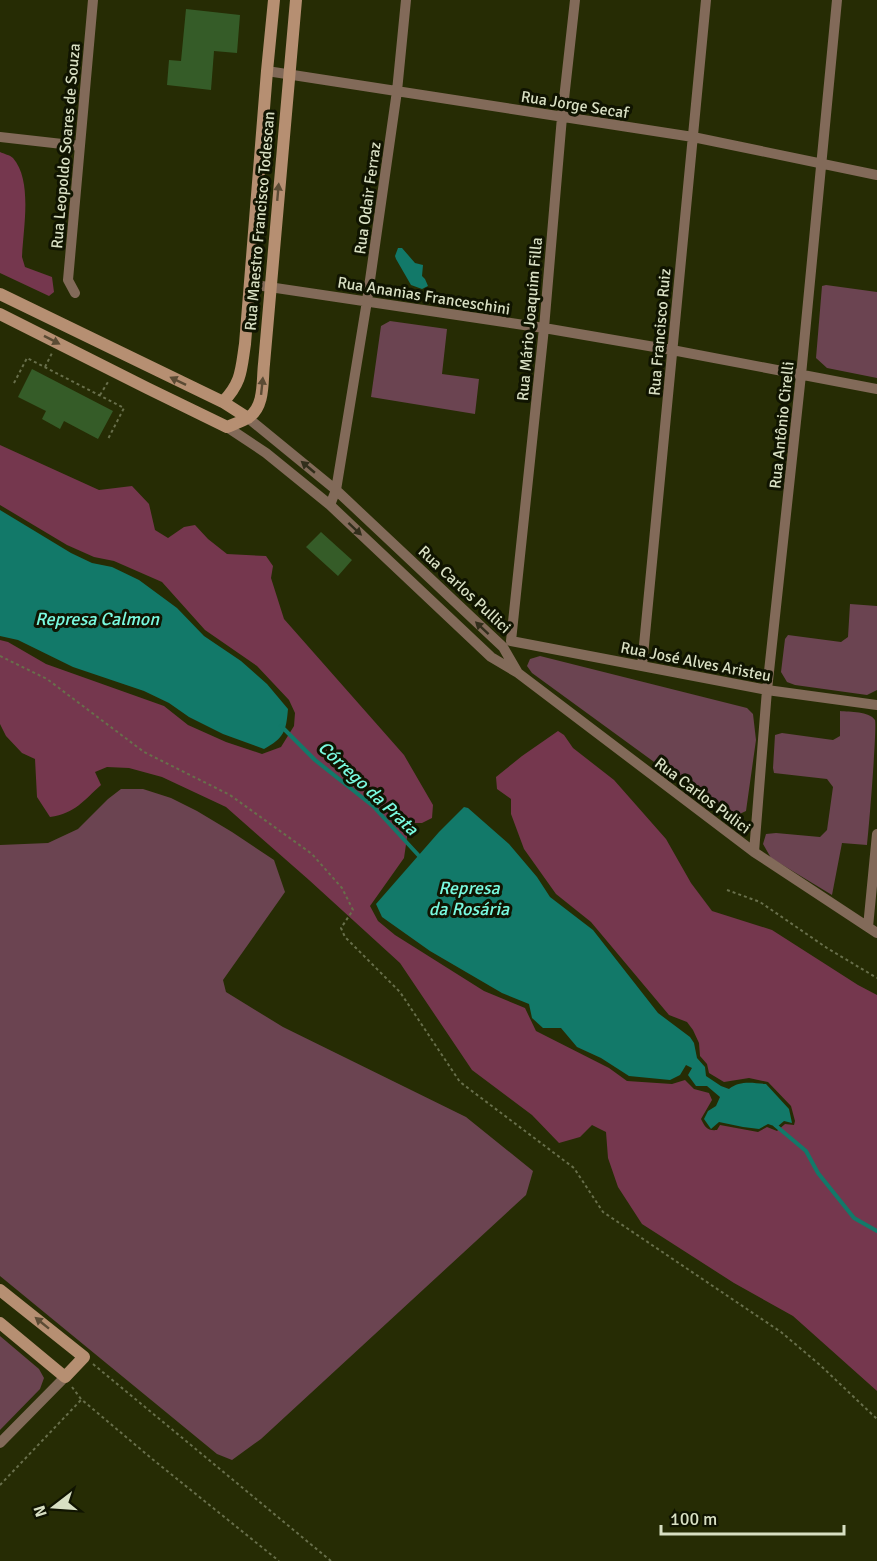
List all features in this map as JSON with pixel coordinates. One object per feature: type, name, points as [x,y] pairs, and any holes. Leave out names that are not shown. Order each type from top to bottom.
[{"type":"main road","name":"Rua Maestro Francisco Todescan","points":[[223,402],[234,391],[241,375],[245,344],[274,0]]},
{"type":"main road","name":"Rua Maestro Francisco Todescan","points":[[248,418],[256,411],[260,400],[296,0]]},
{"type":"main road","name":"Rua Carlos Pullici","points":[[0,294],[223,402],[248,418]]},
{"type":"main road","name":"Rua Carlos Pullici","points":[[0,314],[227,427]]},
{"type":"main road","points":[[227,427],[248,418]]},
{"type":"main road","points":[[0,1290],[84,1357],[65,1377],[0,1323]]},
{"type":"street","name":"Rua Leopoldo Soares de Souza","points":[[75,293],[68,279],[93,0]]},
{"type":"street","name":"Rua Odair Ferraz","points":[[330,505],[336,490],[368,301],[398,91],[406,0]]},
{"type":"street","name":"Rua Mário Joaquim Filla","points":[[507,644],[544,328],[562,117],[575,0]]},
{"type":"street","name":"Rua Francisco Ruiz","points":[[642,666],[706,0]]},
{"type":"street","name":"Rua Antônio Cirelli","points":[[753,852],[767,690],[801,375],[837,0]]},
{"type":"street","name":"Rua Jorge Secaf","points":[[267,71],[693,137],[877,175]]},
{"type":"street","points":[[0,137],[80,146]]},
{"type":"street","name":"Rua Ananias Franceschini","points":[[249,284],[544,328],[877,389]]},
{"type":"street","name":"Rua Carlos Pullici","points":[[248,418],[336,490],[507,644],[518,673]]},
{"type":"street","name":"Rua Carlos Pullici","points":[[227,427],[266,453],[330,505],[491,657],[518,673]]},
{"type":"street","points":[[491,657],[507,644]]},
{"type":"street","name":"Rua José Alves Aristeu","points":[[507,644],[642,666],[767,690],[877,705]]},
{"type":"street","name":"Rua Carlos Pulici","points":[[518,673],[753,852],[872,930]]},
{"type":"street","points":[[872,930],[877,834]]},
{"type":"street","points":[[0,1443],[65,1377]]},
{"type":"path","points":[[45,367],[58,343]]},
{"type":"path","points":[[14,383],[27,358],[124,408],[108,439]]},
{"type":"path","points":[[100,396],[113,371]]},
{"type":"path","points":[[0,657],[48,679],[144,752],[230,795],[312,854],[342,888],[353,910],[341,928],[345,938],[400,992],[460,1082],[574,1168],[603,1212],[781,1332],[877,1419]]},
{"type":"path","points":[[727,890],[760,902],[827,948],[877,978]]},
{"type":"path","points":[[84,1357],[331,1561]]},
{"type":"path","points":[[65,1377],[81,1400],[279,1561]]},
{"type":"path","points":[[0,1485],[81,1400]]},
{"type":"shaded area","points":[[0,152],[13,158],[23,179],[25,206],[22,257],[25,267],[52,277],[54,292],[49,296],[0,273]]},
{"type":"shaded area","points":[[822,286],[877,292],[877,378],[827,368],[816,358]]},
{"type":"shaded area","points":[[390,321],[447,329],[442,374],[479,379],[475,414],[371,397],[381,326]]},
{"type":"shaded area","points":[[0,445],[99,490],[132,486],[149,504],[155,530],[168,538],[184,527],[195,525],[227,554],[266,556],[273,566],[271,578],[284,619],[404,755],[433,805],[432,818],[422,823],[414,823],[408,831],[404,858],[370,906],[378,921],[395,935],[484,991],[525,1008],[536,1031],[609,1068],[627,1081],[672,1084],[685,1080],[694,1089],[709,1093],[712,1100],[701,1119],[709,1129],[717,1130],[720,1125],[758,1132],[767,1127],[777,1131],[785,1124],[794,1125],[791,1106],[768,1082],[749,1078],[724,1082],[709,1073],[707,1064],[700,1056],[699,1043],[687,1022],[669,1015],[591,922],[556,894],[524,849],[511,814],[511,799],[497,789],[496,777],[558,731],[564,735],[573,748],[614,780],[666,839],[691,883],[712,911],[772,930],[877,995],[877,1391],[793,1316],[734,1283],[642,1224],[618,1187],[608,1158],[606,1132],[592,1125],[580,1137],[559,1143],[532,1115],[472,1070],[400,963],[226,807],[162,777],[129,768],[107,767],[95,772],[101,785],[84,801],[66,813],[50,817],[37,797],[35,759],[22,753],[6,736],[0,724],[0,640],[8,642],[46,664],[164,706],[188,725],[226,742],[262,754],[281,747],[294,726],[295,713],[289,700],[257,666],[205,630],[162,582],[114,561],[94,557],[67,545],[0,505]]},
{"type":"shaded area","points":[[850,604],[877,606],[877,690],[867,695],[787,682],[781,672],[785,639],[788,635],[841,642],[848,637]]},
{"type":"shaded area","points":[[540,656],[747,708],[753,714],[756,740],[746,811],[731,818],[532,673],[527,666],[530,659]]},
{"type":"shaded area","points":[[840,711],[859,712],[872,717],[875,720],[875,741],[867,845],[842,843],[832,895],[771,858],[763,844],[766,834],[820,837],[827,830],[833,787],[827,779],[774,773],[775,735],[782,733],[833,740],[840,736]]},
{"type":"shaded area","points":[[121,789],[143,789],[171,798],[232,832],[274,860],[285,892],[223,980],[226,992],[283,1027],[466,1117],[533,1171],[526,1195],[261,1439],[232,1460],[217,1454],[0,1276],[0,845],[48,843],[78,829]]},
{"type":"shaded area","points":[[0,1336],[39,1369],[44,1378],[40,1389],[0,1430]]},
{"type":"water","points":[[398,248],[402,248],[415,263],[423,265],[422,276],[428,286],[422,289],[411,285],[396,259]]},
{"type":"water","name":"Represa Calmon","points":[[0,510],[71,553],[92,563],[112,567],[139,580],[177,608],[204,636],[241,661],[267,684],[288,709],[285,729],[280,738],[264,749],[223,734],[144,691],[73,667],[18,640],[0,636]]},
{"type":"water","name":"Represa da Rosária","points":[[464,807],[509,844],[537,877],[550,897],[593,930],[658,1013],[690,1037],[694,1043],[697,1058],[705,1067],[706,1076],[729,1089],[742,1083],[766,1084],[789,1109],[792,1123],[784,1121],[777,1127],[768,1124],[759,1129],[719,1122],[711,1129],[704,1119],[708,1111],[716,1106],[720,1097],[707,1086],[696,1086],[688,1075],[692,1068],[686,1065],[680,1075],[670,1080],[629,1076],[601,1058],[577,1047],[561,1028],[543,1028],[532,1018],[529,1004],[502,993],[430,951],[382,917],[376,904]]},
{"type":"building","points":[[186,9],[240,15],[237,53],[214,51],[211,90],[167,85],[169,60],[181,61]]},
{"type":"building","points":[[32,369],[113,411],[98,439],[64,421],[60,429],[42,419],[46,411],[18,397]]},
{"type":"building","points":[[321,532],[352,560],[338,576],[306,547]]},
{"type":"waterway","name":"Córrego da Prata","points":[[281,726],[315,760],[373,806],[421,858]]},
{"type":"waterway","name":"Córrego da Prata","points":[[775,1125],[806,1151],[818,1173],[854,1218],[877,1231]]}]
